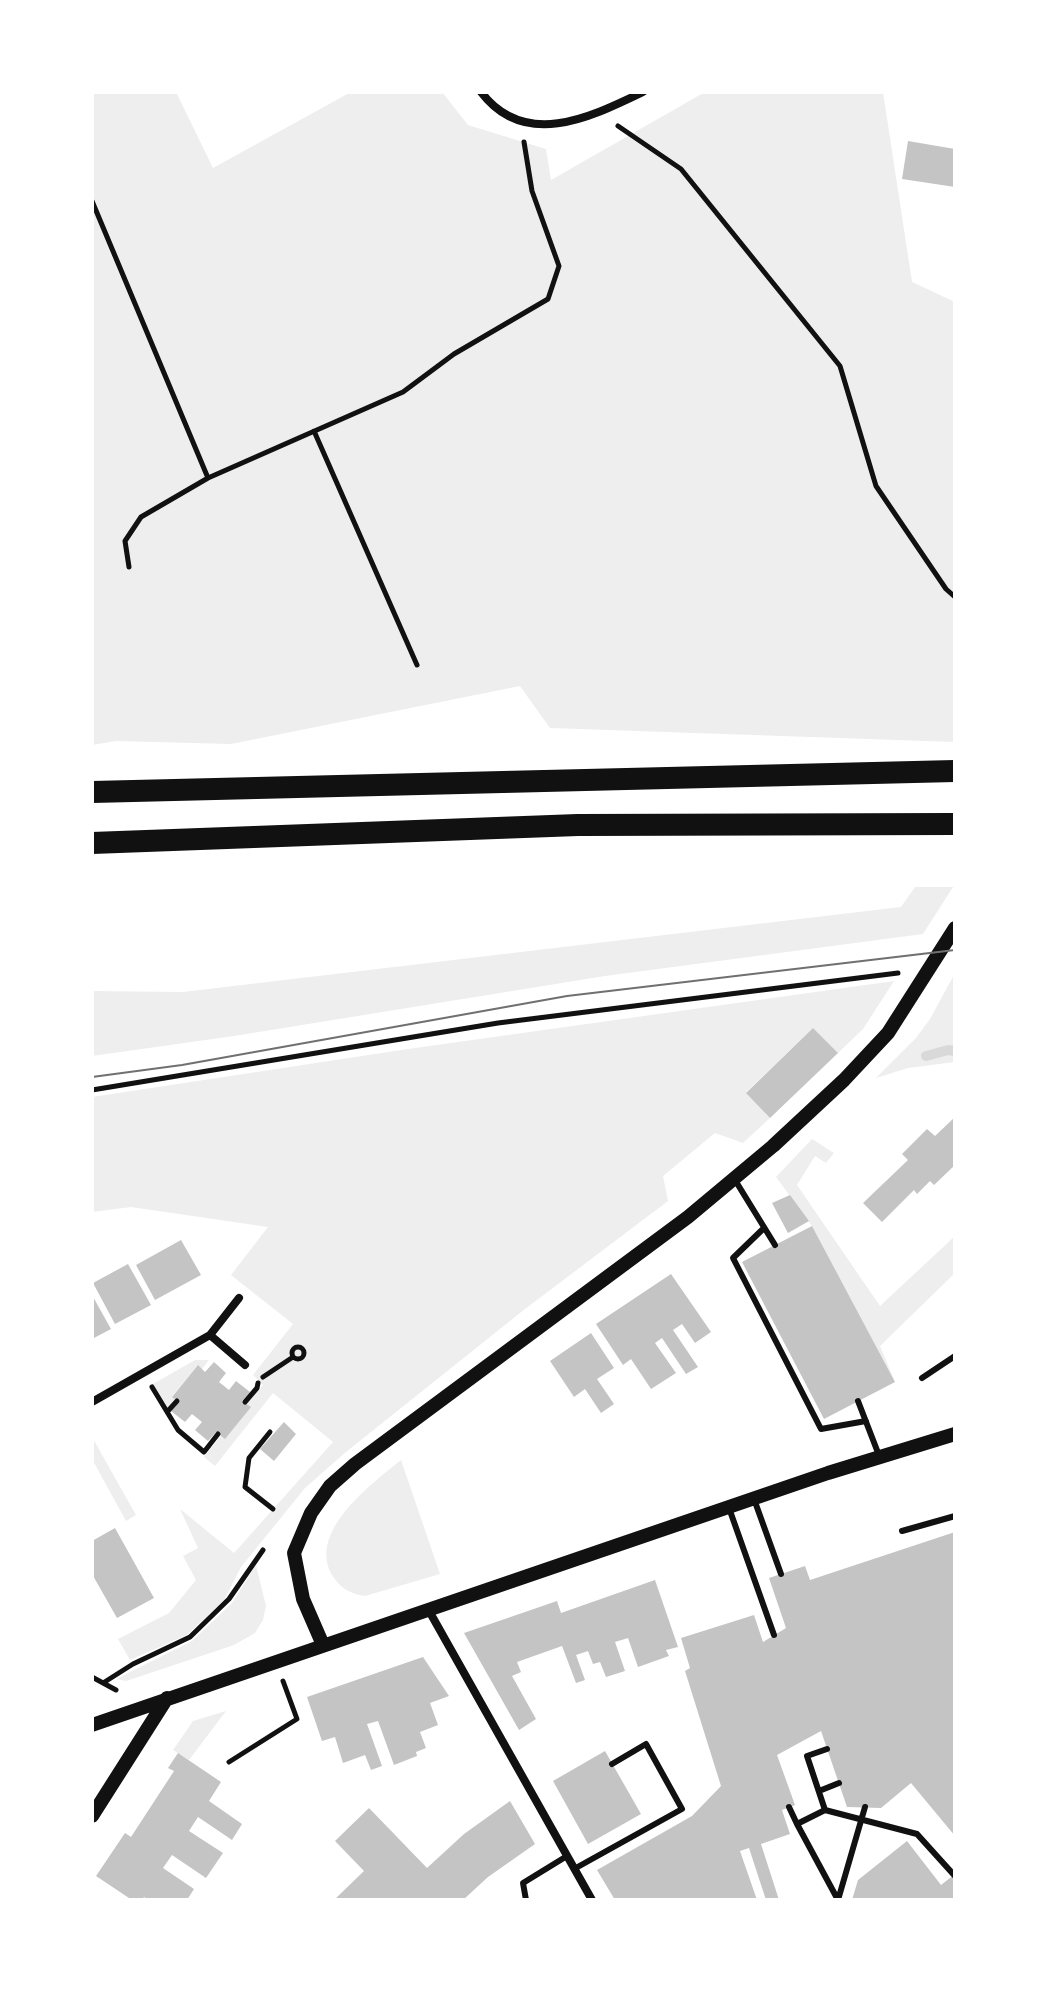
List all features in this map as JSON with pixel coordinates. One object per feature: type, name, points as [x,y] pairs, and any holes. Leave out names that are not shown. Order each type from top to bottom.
[{"type":"highway","points":[[92,792],[955,771]]},
{"type":"highway","points":[[92,843],[578,825],[955,824]]},
{"type":"street","points":[[481,92],[513,118],[549,127],[600,113],[643,92]]},
{"type":"street","points":[[323,1645],[303,1599],[294,1553],[311,1513],[330,1486],[355,1464],[735,1179],[844,1080],[888,1033],[955,928]]},
{"type":"street","points":[[92,1402],[210,1335],[239,1298]]},
{"type":"street","points":[[210,1335],[245,1365]]},
{"type":"street","points":[[92,1725],[754,1499],[953,1438]]},
{"type":"street","points":[[428,1609],[592,1900]]},
{"type":"street","points":[[92,1816],[167,1698]]},
{"type":"lane","points":[[735,1179],[775,1245]]},
{"type":"lane","points":[[764,1228],[733,1258],[821,1429],[866,1421]]},
{"type":"lane","points":[[922,1378],[955,1356]]},
{"type":"lane","points":[[858,1401],[880,1458]]},
{"type":"lane","points":[[754,1499],[781,1574]]},
{"type":"lane","points":[[729,1508],[774,1635]]},
{"type":"lane","points":[[902,1531],[955,1516]]},
{"type":"lane","points":[[574,1869],[682,1809],[646,1744],[612,1764]]},
{"type":"lane","points":[[825,1810],[807,1756],[827,1749]]},
{"type":"lane","points":[[819,1791],[839,1783]]},
{"type":"lane","points":[[789,1807],[838,1900]]},
{"type":"lane","points":[[838,1900],[865,1807]]},
{"type":"lane","points":[[797,1824],[825,1810],[917,1834],[954,1875]]},
{"type":"lane","points":[[526,1900],[523,1883],[567,1856]]},
{"type":"path","points":[[600,113],[681,169],[840,366],[876,486],[946,589],[955,597]]},
{"type":"path","points":[[129,567],[125,541],[141,517],[208,478],[403,392],[454,354],[548,299],[559,266],[532,191],[524,142],[525,121]]},
{"type":"path","points":[[92,201],[208,478]]},
{"type":"path","points":[[314,431],[417,665]]},
{"type":"path","points":[[92,1090],[498,1023],[902,972]]},
{"type":"path","points":[[144,1373],[178,1430],[204,1452],[218,1434]]},
{"type":"path","points":[[245,1402],[258,1383]]},
{"type":"path","points":[[167,1412],[177,1401]]},
{"type":"path","points":[[270,1432],[249,1458],[245,1487],[273,1509]]},
{"type":"path","points":[[103,1683],[133,1664],[190,1637],[229,1599],[263,1550]]},
{"type":"path","points":[[229,1762],[297,1719],[276,1661]]},
{"type":"path","points":[[92,1677],[116,1690]]},
{"type":"shaded area","points":[[92,92],[176,92],[213,168],[351,92],[442,92],[468,125],[546,149],[551,180],[705,92],[883,92],[912,282],[955,302],[955,742],[550,728],[520,686],[231,744],[116,741],[92,745]]},
{"type":"shaded area","points":[[915,887],[953,887],[923,934],[605,976],[92,1056],[92,991],[183,992],[901,907]]},
{"type":"shaded area","points":[[955,973],[955,1062],[908,1068],[876,1078],[916,1038]]},
{"type":"shaded area","points":[[894,981],[863,1029],[838,1053],[813,1028],[746,1092],[770,1118],[743,1143],[715,1133],[663,1176],[668,1201],[525,1309],[346,1452],[305,1488],[241,1567],[224,1600],[187,1635],[130,1660],[118,1639],[169,1613],[196,1580],[183,1556],[198,1548],[180,1509],[234,1553],[333,1442],[273,1393],[215,1466],[204,1457],[221,1436],[225,1438],[250,1407],[247,1404],[263,1385],[253,1375],[293,1324],[231,1275],[268,1227],[131,1207],[92,1212],[92,1097]]},
{"type":"shaded area","points":[[812,1139],[834,1153],[826,1163],[815,1156],[797,1185],[880,1306],[955,1236],[955,1273],[880,1346],[895,1382],[812,1226],[776,1177]]},
{"type":"shaded area","points":[[195,1360],[209,1360],[202,1369],[197,1366],[172,1396],[175,1399],[167,1408],[153,1384]]},
{"type":"shaded area","points":[[92,1437],[136,1515],[126,1521],[92,1459]]},
{"type":"shaded area","points":[[401,1460],[440,1574],[365,1596],[355,1594],[334,1578],[327,1561],[328,1544],[345,1512]]},
{"type":"shaded area","points":[[256,1565],[266,1606],[263,1620],[255,1633],[234,1645],[126,1681],[116,1679],[192,1641],[232,1603]]},
{"type":"shaded area","points":[[226,1711],[189,1760],[173,1750],[193,1721]]},
{"type":"building","points":[[908,141],[955,149],[955,187],[902,179]]},
{"type":"building","points":[[813,1028],[838,1053],[770,1118],[746,1093]]},
{"type":"building","points":[[955,1117],[955,1165],[934,1185],[930,1181],[917,1194],[914,1190],[882,1222],[863,1203],[908,1160],[902,1154],[927,1129],[935,1136]]},
{"type":"building","points":[[790,1195],[809,1221],[788,1233],[772,1203]]},
{"type":"building","points":[[812,1226],[895,1382],[824,1419],[742,1262]]},
{"type":"building","points":[[181,1240],[201,1275],[155,1300],[136,1265]]},
{"type":"building","points":[[128,1264],[151,1305],[115,1324],[93,1283]]},
{"type":"building","points":[[671,1274],[711,1332],[695,1343],[682,1324],[673,1330],[698,1367],[686,1374],[662,1338],[655,1343],[676,1373],[651,1389],[631,1359],[623,1365],[596,1324]]},
{"type":"building","points":[[92,1295],[111,1329],[92,1339]]},
{"type":"building","points":[[591,1333],[614,1368],[597,1379],[614,1404],[601,1413],[585,1389],[574,1397],[550,1361]]},
{"type":"building","points":[[214,1362],[226,1373],[219,1382],[229,1390],[236,1381],[250,1392],[242,1401],[251,1407],[225,1439],[216,1432],[208,1441],[195,1430],[202,1422],[192,1414],[185,1422],[171,1411],[179,1402],[172,1397],[198,1365],[205,1372]]},
{"type":"building","points":[[284,1422],[296,1434],[274,1461],[260,1449]]},
{"type":"building","points":[[115,1528],[154,1598],[117,1618],[92,1574],[92,1541]]},
{"type":"building","points":[[955,1532],[955,1836],[911,1783],[881,1808],[847,1807],[821,1731],[777,1755],[795,1805],[782,1810],[790,1834],[761,1844],[779,1900],[766,1900],[749,1848],[740,1851],[757,1900],[615,1900],[597,1870],[692,1816],[721,1786],[685,1671],[690,1668],[681,1638],[754,1615],[763,1642],[786,1628],[769,1578],[805,1566],[810,1580]]},
{"type":"building","points":[[655,1580],[678,1647],[666,1650],[669,1656],[638,1667],[628,1638],[615,1642],[625,1671],[606,1677],[600,1662],[593,1664],[588,1651],[576,1655],[585,1680],[576,1683],[562,1646],[517,1662],[521,1672],[512,1676],[536,1719],[519,1730],[464,1633],[557,1601],[561,1613]]},
{"type":"building","points":[[423,1657],[449,1696],[430,1703],[438,1725],[420,1732],[426,1748],[416,1752],[417,1756],[394,1765],[378,1721],[367,1724],[382,1766],[371,1770],[365,1755],[343,1763],[335,1737],[322,1741],[307,1697]]},
{"type":"building","points":[[605,1751],[641,1814],[588,1844],[553,1781]]},
{"type":"building","points":[[178,1753],[221,1782],[209,1801],[242,1824],[232,1840],[198,1817],[189,1831],[223,1853],[206,1878],[172,1855],[163,1868],[194,1889],[187,1900],[148,1900],[144,1897],[142,1900],[132,1900],[96,1876],[125,1833],[131,1837],[174,1771],[168,1768]]},
{"type":"building","points":[[510,1801],[535,1844],[488,1877],[463,1900],[334,1900],[364,1871],[335,1841],[369,1808],[427,1868],[464,1834]]},
{"type":"building","points":[[907,1841],[941,1885],[955,1874],[955,1900],[852,1900],[858,1880]]},
{"type":"waterway","points":[[926,1056],[955,1051]]},
{"type":"tram line","points":[[92,1077],[182,1065],[567,996],[955,950]]}]
